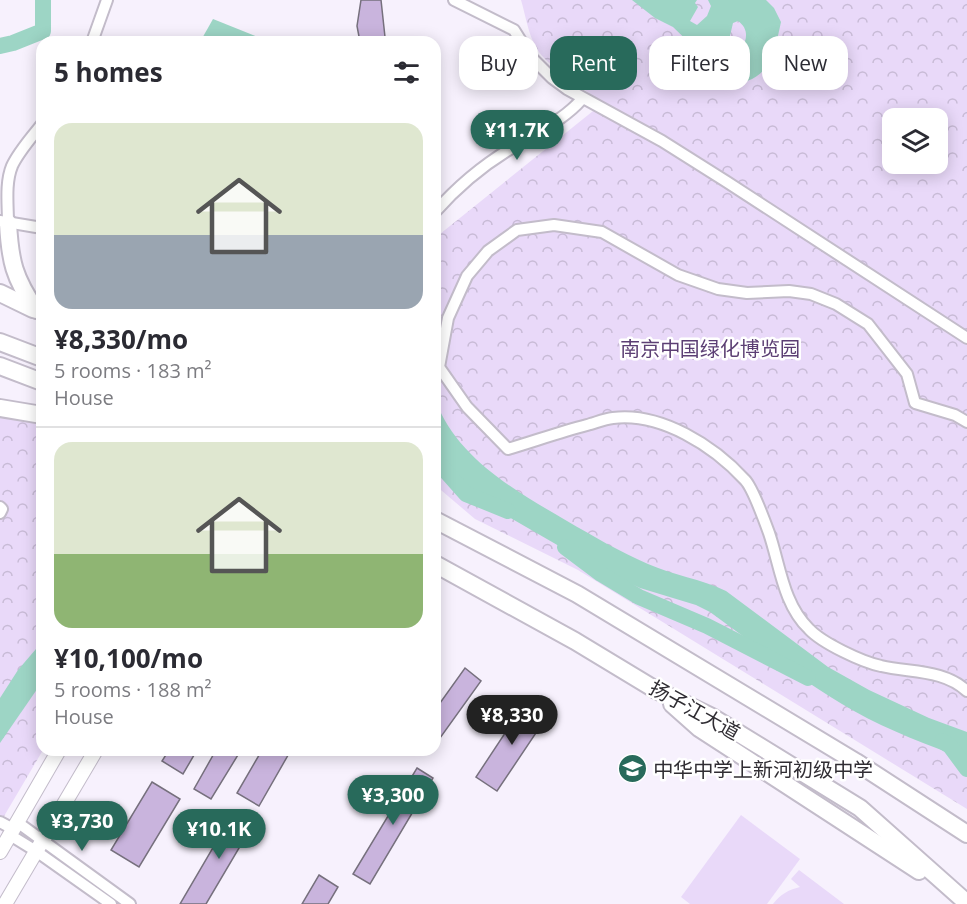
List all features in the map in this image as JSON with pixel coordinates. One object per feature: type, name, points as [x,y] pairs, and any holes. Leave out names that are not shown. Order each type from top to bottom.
[{"type":"highway","points":[[4,222],[17,279],[36,308]]},
{"type":"highway","points":[[0,293],[36,311]]},
{"type":"highway","points":[[0,342],[36,356]]},
{"type":"highway","points":[[0,366],[36,380]]},
{"type":"highway","points":[[0,408],[36,414]]},
{"type":"highway","name":"扬子江大道","points":[[441,523],[577,594],[856,762],[967,834]]},
{"type":"highway","name":"扬子江大道","points":[[441,567],[575,640],[656,690],[699,728],[966,902]]},
{"type":"highway","points":[[441,571],[463,580]]},
{"type":"main road","points":[[0,852],[56,756]]},
{"type":"main road","points":[[5,904],[92,756]]},
{"type":"street","points":[[94,36],[107,0]]},
{"type":"street","points":[[454,0],[514,30],[522,46],[540,67],[582,99],[662,141],[967,338]]},
{"type":"street","points":[[441,205],[456,188],[509,149],[564,117],[582,99]]},
{"type":"street","points":[[36,132],[21,151],[12,168],[4,222],[36,227]]},
{"type":"street","points":[[441,350],[448,318],[467,276],[488,251],[517,230],[554,225],[602,232],[678,275],[718,289],[747,293],[789,291],[811,294],[836,304],[868,324],[908,374],[915,403],[955,415],[967,422]]},
{"type":"street","points":[[441,373],[467,407],[508,448],[614,418],[649,420],[677,429],[708,448],[747,481],[769,533],[780,573],[793,607],[809,630],[847,653],[879,666],[939,675],[967,691]]},
{"type":"street","points":[[0,507],[2,509],[0,513]]},
{"type":"street","points":[[0,822],[130,904]]},
{"type":"street","points":[[39,846],[111,904]]},
{"type":"green space","name":"南京中国绿化博览园","points":[[521,0],[967,0],[967,809],[578,570],[475,519],[441,490],[441,233],[603,103],[585,90],[637,90],[637,36],[550,36],[550,63],[538,50],[538,36],[531,36]]},
{"type":"green space","points":[[0,407],[36,420],[36,756],[39,756],[0,823]]},
{"type":"green space","points":[[741,815],[800,859],[767,904],[690,904],[681,897]]},
{"type":"green space","points":[[799,870],[844,904],[773,904],[785,893],[800,887],[791,879]]},
{"type":"shaded area","points":[[632,0],[697,0],[695,3],[698,7],[690,21],[697,25],[707,16],[711,6],[708,0],[766,0],[774,8],[781,22],[778,36],[762,36],[762,72],[750,80],[750,36],[746,36],[743,26],[738,21],[733,23],[730,36],[682,36],[673,27],[655,18]]},
{"type":"shaded area","points":[[213,19],[256,36],[203,36]]},
{"type":"shaded area","points":[[441,412],[457,439],[473,456],[508,485],[627,554],[658,568],[726,591],[828,667],[869,690],[929,718],[967,732],[967,760],[895,731],[854,711],[798,676],[710,612],[696,605],[640,588],[597,568],[495,509],[458,479],[441,460]]},
{"type":"shaded area","points":[[36,649],[36,691],[0,743],[0,698],[18,670]]},
{"type":"building","points":[[361,0],[381,0],[385,36],[359,36],[357,26]]},
{"type":"building","points":[[465,668],[481,681],[441,737],[441,702]]},
{"type":"building","points":[[527,700],[548,715],[497,791],[476,777]]},
{"type":"building","points":[[165,756],[194,756],[183,774],[162,761]]},
{"type":"building","points":[[213,756],[237,756],[211,799],[194,789]]},
{"type":"building","points":[[259,756],[288,756],[259,806],[237,793]]},
{"type":"building","points":[[417,768],[433,778],[370,884],[353,874]]},
{"type":"building","points":[[152,782],[180,799],[139,867],[111,850]]},
{"type":"building","points":[[235,810],[255,821],[206,904],[180,904]]},
{"type":"building","points":[[319,875],[338,887],[328,904],[302,904]]},
{"type":"waterway","points":[[0,46],[43,31],[43,0]]},
{"type":"waterway","points":[[441,466],[466,494],[508,511]]},
{"type":"waterway","points":[[565,547],[601,574],[639,597],[707,626],[808,678]]},
{"type":"waterway","points":[[942,741],[950,746],[967,769]]},
{"type":"place","name":"中华中学上新河初级中学","points":[[632,769]]}]
